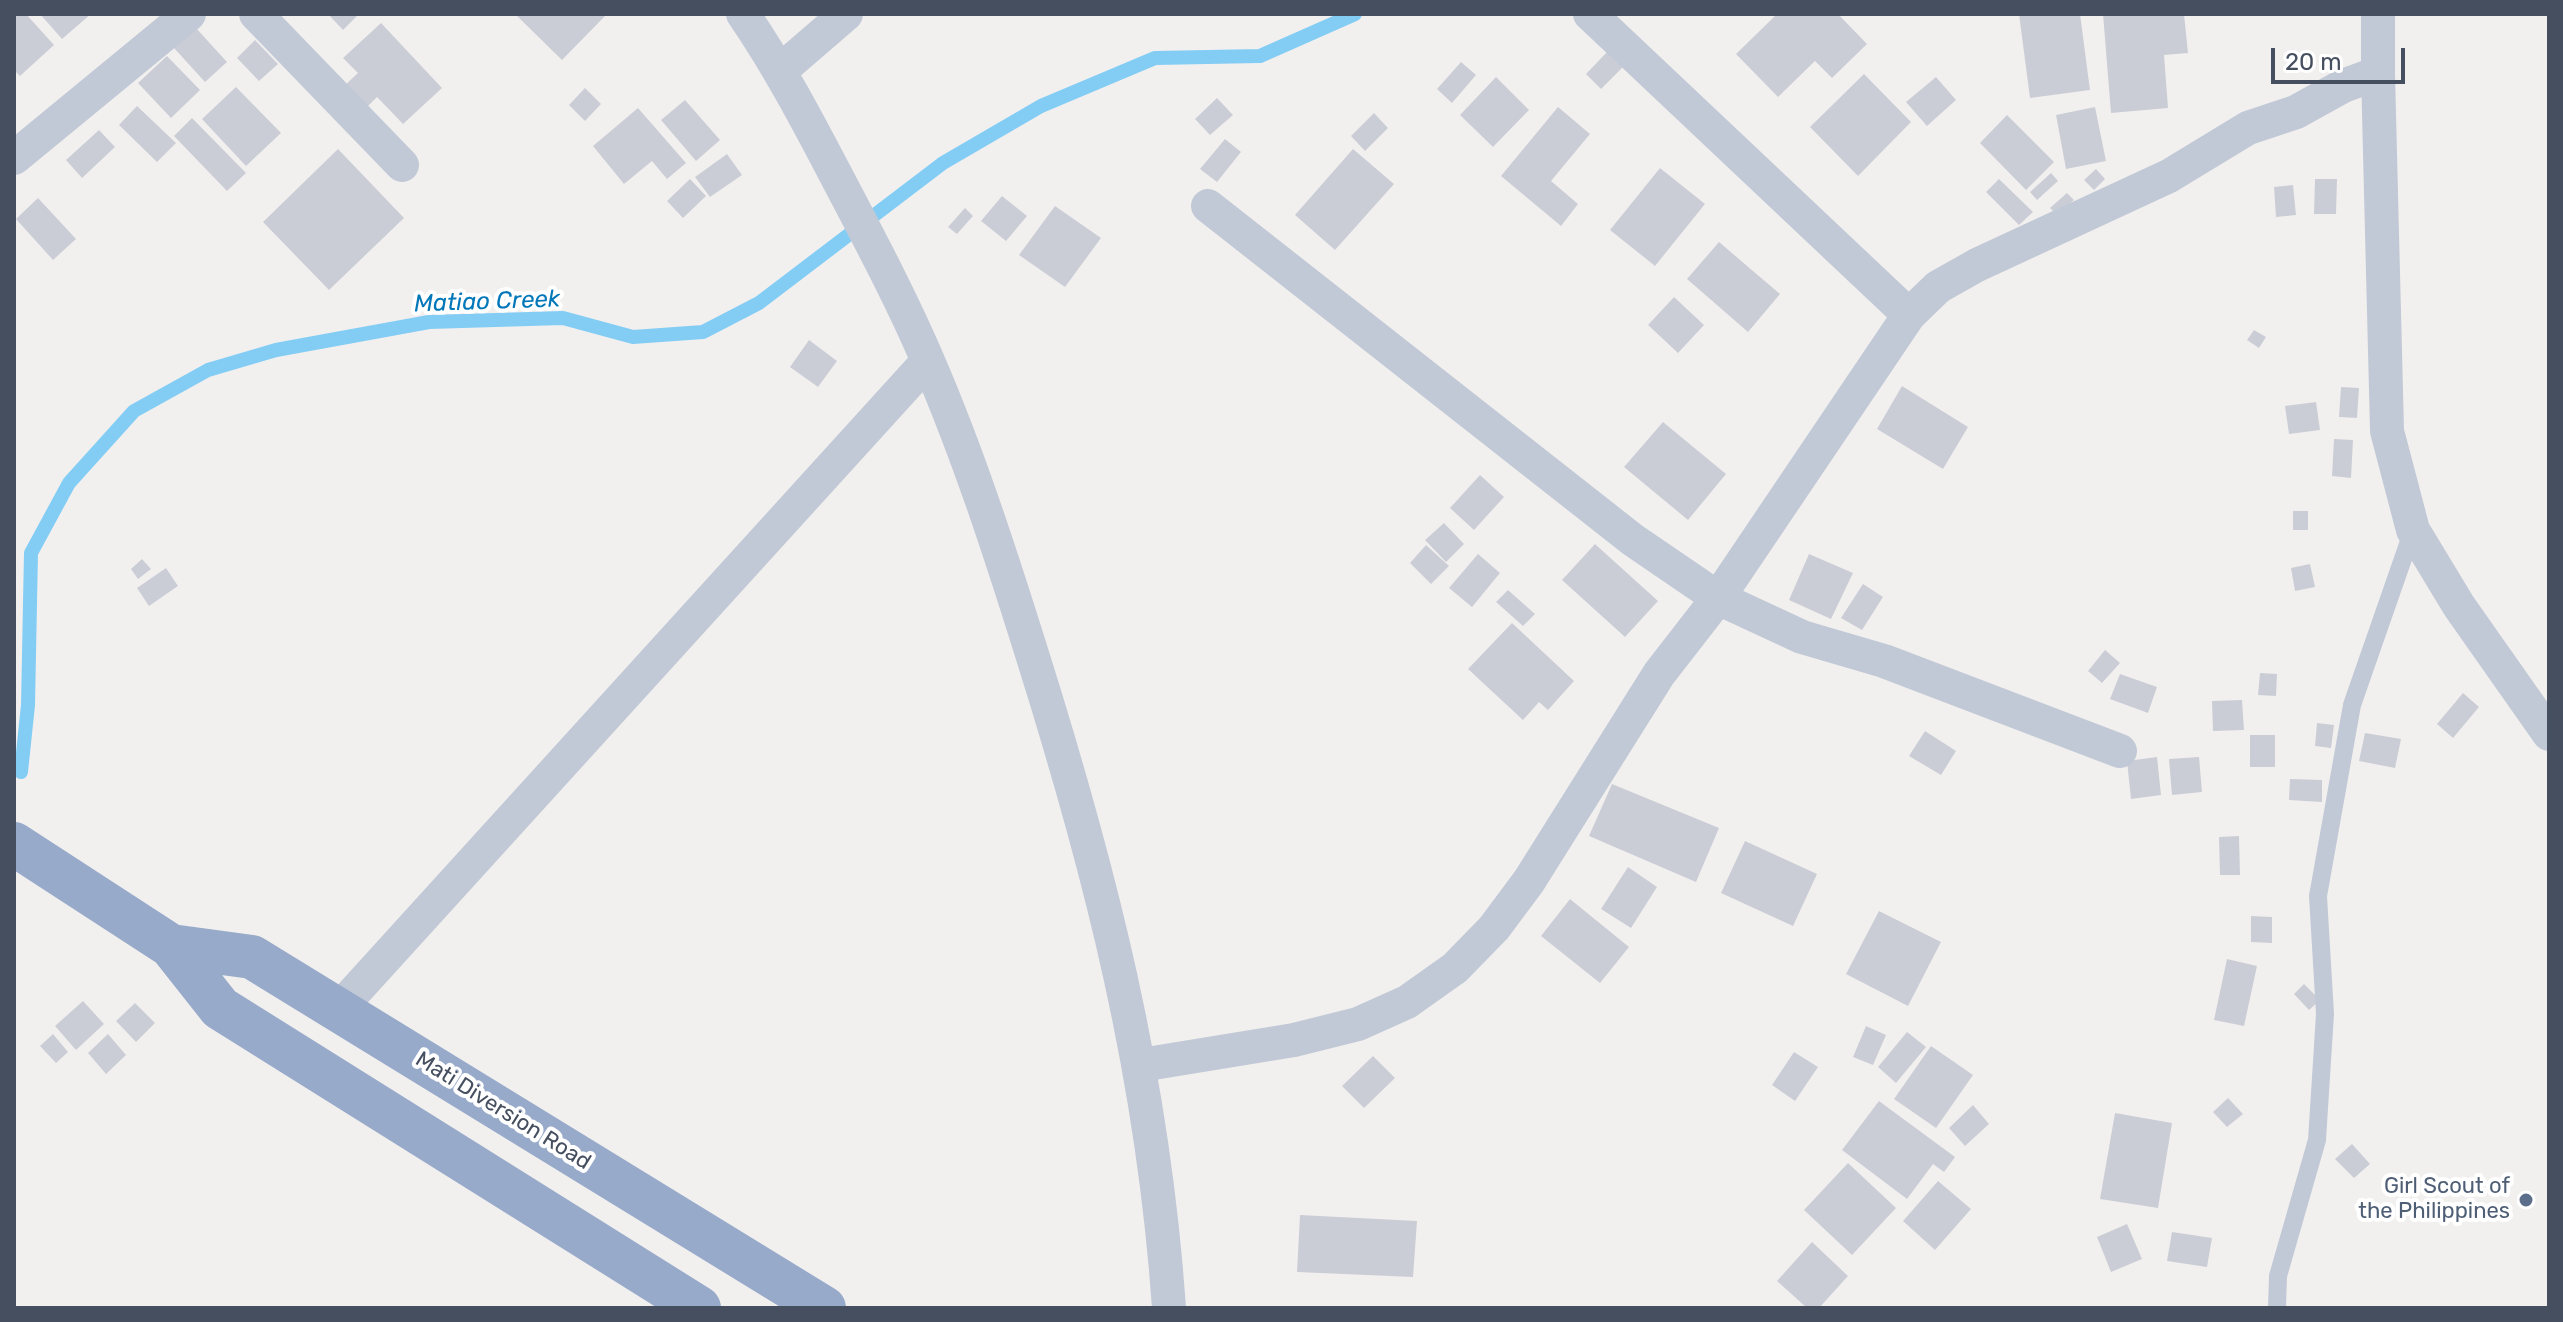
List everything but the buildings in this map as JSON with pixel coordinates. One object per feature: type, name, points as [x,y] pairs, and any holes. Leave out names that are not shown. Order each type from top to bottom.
[{"type":"highway","name":"Mati Diversion Road","points":[[14,844],[171,946],[220,1008],[699,1308]]},
{"type":"highway","name":"Mati Diversion Road","points":[[171,946],[252,957],[824,1308]]},
{"type":"street","points":[[14,158],[189,14]]},
{"type":"street","points":[[256,14],[402,165]]},
{"type":"street","points":[[743,14],[781,70],[877,253],[928,361],[990,519],[1101,882],[1141,1065],[1164,1233],[1169,1308]]},
{"type":"street","points":[[781,70],[846,14]]},
{"type":"street","points":[[1590,14],[1909,315]]},
{"type":"street","points":[[2378,14],[2387,431],[2413,530],[2459,606],[2549,734]]},
{"type":"street","points":[[1141,1065],[1294,1040],[1358,1024],[1407,1002],[1455,968],[1494,928],[1529,881],[1659,674],[1718,598],[1909,315],[1938,287],[1977,265],[2169,176],[2248,128],[2296,112],[2343,86],[2378,73]]},
{"type":"street","points":[[1208,206],[1633,540],[1718,598],[1802,637],[1884,661],[2120,751]]},
{"type":"street","points":[[338,1010],[928,361]]},
{"type":"lane","points":[[2277,1308],[2278,1276],[2317,1140],[2325,1014],[2318,896],[2352,705],[2413,530]]},
{"type":"waterway","name":"Matiao Creek","points":[[21,772],[28,705],[31,553],[69,483],[134,411],[208,370],[276,350],[429,322],[563,318],[633,337],[703,332],[759,303],[943,163],[1041,106],[1155,58],[1260,56],[1355,14]]},
{"type":"place","name":"Girl Scout of the Philippines","points":[[2526,1200]]}]
